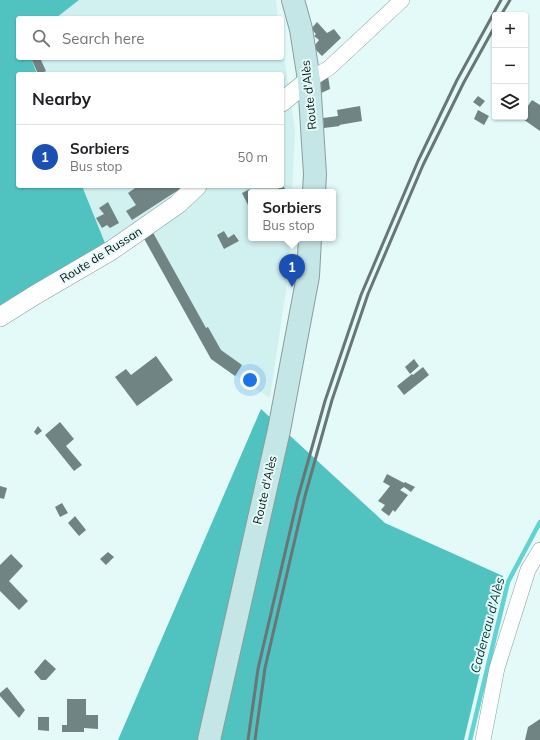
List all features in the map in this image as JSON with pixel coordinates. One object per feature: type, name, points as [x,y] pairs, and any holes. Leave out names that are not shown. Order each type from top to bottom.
[{"type":"main road","name":"Route d'Alès","points":[[293,0],[301,29],[309,80],[315,174],[314,189]]},
{"type":"main road","name":"Route d'Alès","points":[[209,740],[279,430],[308,276],[310,241]]},
{"type":"street","points":[[284,100],[309,80],[328,68],[402,0]]},
{"type":"street","name":"Route de Russan","points":[[0,317],[112,250],[178,204],[195,188]]},
{"type":"street","points":[[483,740],[497,668],[528,570],[540,550]]},
{"type":"shaded area","points":[[0,0],[79,0],[59,16],[16,16],[16,60],[32,60],[36,72],[16,72],[16,188],[83,188],[105,243],[0,306]]},
{"type":"shaded area","points":[[79,0],[276,0],[278,16],[59,16]]},
{"type":"shaded area","points":[[284,56],[295,130],[292,189],[248,189],[248,241],[290,241],[289,270],[270,398],[211,359],[142,235],[105,243],[83,188],[284,188],[284,72],[36,72],[32,60],[284,60]]},
{"type":"shaded area","points":[[261,409],[385,523],[503,576],[464,740],[118,740]]},
{"type":"building","points":[[317,22],[327,33],[334,29],[341,38],[322,56],[316,50],[315,45],[319,40],[314,36],[316,34],[311,29]]},
{"type":"building","points":[[32,60],[41,60],[46,71],[37,72]]},
{"type":"building","points":[[328,76],[330,89],[319,94],[318,85]]},
{"type":"building","points":[[478,96],[485,101],[480,107],[473,102]]},
{"type":"building","points":[[532,100],[540,105],[540,131],[524,120],[528,120],[528,106]]},
{"type":"building","points":[[360,106],[362,121],[324,128],[323,118],[338,116],[337,110]]},
{"type":"building","points":[[478,110],[489,116],[484,125],[474,119]]},
{"type":"building","points":[[135,188],[180,189],[132,220],[126,211],[136,205],[128,193]]},
{"type":"building","points":[[248,190],[248,205],[242,193]]},
{"type":"building","points":[[108,202],[119,223],[110,228],[107,225],[102,228],[96,218],[104,214],[99,208]]},
{"type":"building","points":[[151,229],[206,328],[208,327],[221,350],[242,365],[235,376],[211,359],[142,235]]},
{"type":"building","points":[[224,231],[228,238],[234,234],[239,241],[224,249],[217,235]]},
{"type":"building","points":[[156,356],[173,380],[137,406],[115,377],[126,369],[131,375]]},
{"type":"building","points":[[414,359],[419,366],[410,374],[405,367]]},
{"type":"building","points":[[423,367],[429,375],[404,395],[397,386]]},
{"type":"building","points":[[60,422],[74,439],[66,446],[82,465],[74,471],[45,435]]},
{"type":"building","points":[[38,426],[42,431],[37,435],[34,432]]},
{"type":"building","points":[[387,474],[415,487],[411,492],[404,487],[400,490],[408,495],[395,512],[393,510],[389,516],[381,510],[385,505],[378,501],[390,486],[383,482]]},
{"type":"building","points":[[0,486],[7,488],[4,499],[0,498]]},
{"type":"building","points":[[62,503],[68,513],[60,517],[55,507]]},
{"type":"building","points":[[75,516],[86,530],[79,536],[68,523]]},
{"type":"building","points":[[108,552],[114,557],[106,565],[100,559]]},
{"type":"building","points":[[11,554],[23,566],[9,581],[28,601],[19,610],[0,591],[0,565]]},
{"type":"building","points":[[45,659],[56,669],[46,680],[41,680],[34,672]]},
{"type":"building","points":[[7,687],[25,710],[19,718],[0,696],[0,693]]},
{"type":"building","points":[[67,699],[86,699],[86,715],[98,715],[98,729],[84,728],[84,732],[62,732],[62,725],[67,725]]},
{"type":"building","points":[[38,717],[49,717],[49,731],[38,730]]},
{"type":"building","points":[[540,719],[540,740],[525,740],[528,727]]},
{"type":"waterway","name":"Cadereau d'Alès","points":[[470,740],[508,582],[540,522]]},
{"type":"railway","points":[[248,740],[258,669],[298,497],[325,401],[361,295],[418,161],[457,80],[501,0]]},
{"type":"railway","points":[[503,12],[510,0]]},
{"type":"railway","points":[[255,740],[265,668],[305,496],[332,400],[368,294],[423,165],[464,82],[492,31]]},
{"type":"place","name":"Sorbiers","points":[[292,287]]}]
